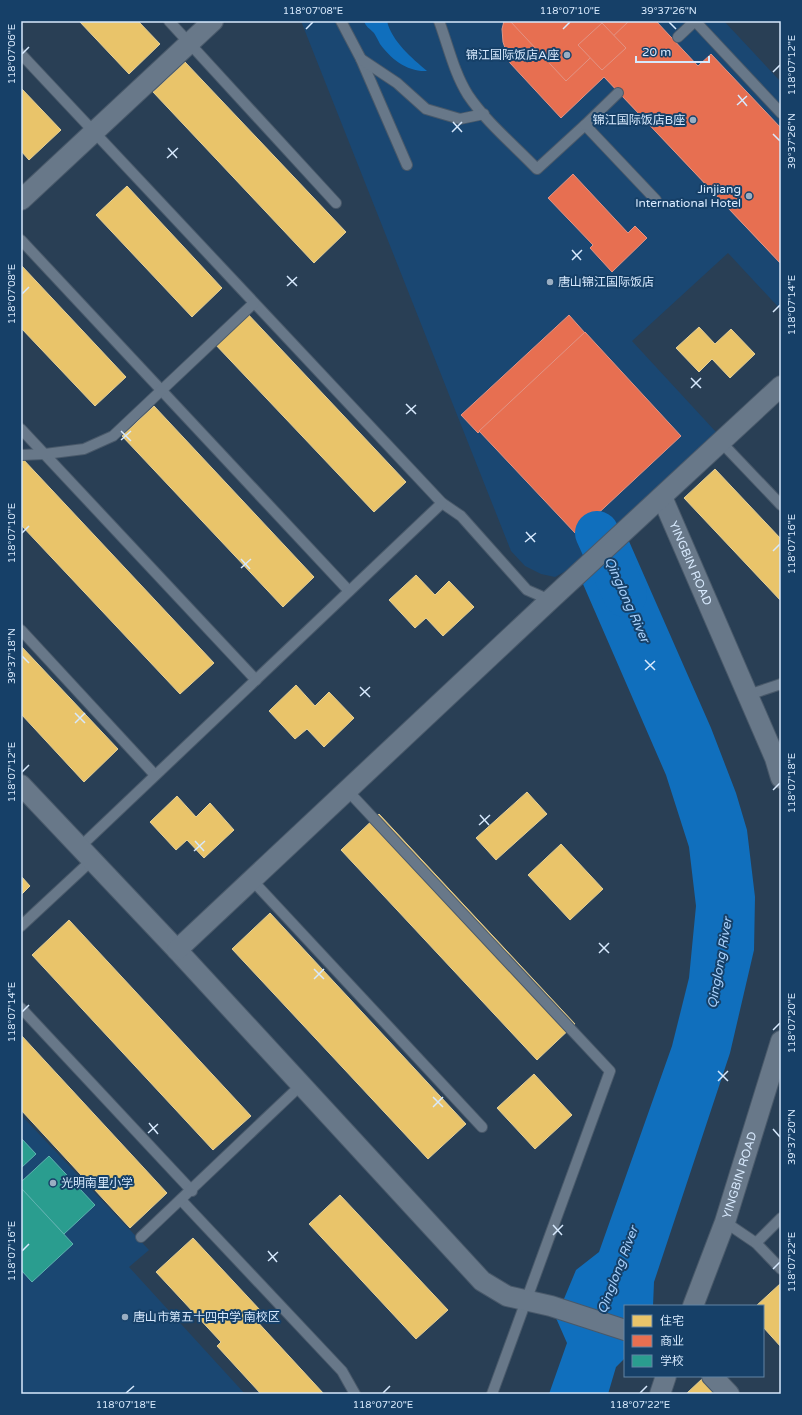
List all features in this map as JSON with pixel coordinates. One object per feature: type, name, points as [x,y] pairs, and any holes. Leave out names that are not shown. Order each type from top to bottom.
[{"type":"street","points":[[21,200],[213,21]]},
{"type":"street","points":[[177,950],[556,594],[781,386]]},
{"type":"street","name":"YINGBIN ROAD","points":[[662,497],[775,758],[781,778]]},
{"type":"street","points":[[21,785],[177,950],[482,1281],[506,1296],[526,1299],[551,1306],[624,1330]]},
{"type":"street","name":"YINGBIN ROAD","points":[[693,1305],[725,1222],[781,1042]]},
{"type":"street","points":[[660,1394],[666,1377]]},
{"type":"street","points":[[713,1377],[729,1394]]},
{"type":"lane","points":[[169,21],[336,203]]},
{"type":"lane","points":[[341,21],[361,59],[408,165]]},
{"type":"lane","points":[[439,21],[458,76],[469,95],[484,114],[537,169],[618,94]]},
{"type":"lane","points":[[678,37],[695,21],[781,113]]},
{"type":"lane","points":[[21,54],[442,503],[461,516],[527,590],[556,594]]},
{"type":"lane","points":[[361,59],[397,83],[426,109],[460,119],[484,114]]},
{"type":"lane","points":[[585,124],[656,200]]},
{"type":"lane","points":[[21,240],[349,592]]},
{"type":"lane","points":[[21,455],[84,449],[113,436],[254,303]]},
{"type":"lane","points":[[21,429],[256,680]]},
{"type":"lane","points":[[721,442],[781,505]]},
{"type":"lane","points":[[21,926],[155,775],[442,503]]},
{"type":"lane","points":[[21,630],[155,775]]},
{"type":"lane","points":[[748,695],[781,684]]},
{"type":"lane","points":[[347,790],[610,1071],[492,1394]]},
{"type":"lane","points":[[252,880],[482,1127]]},
{"type":"lane","points":[[21,1008],[192,1190]]},
{"type":"lane","points":[[140,1237],[192,1190],[301,1085]]},
{"type":"lane","points":[[181,1200],[342,1371],[355,1394]]},
{"type":"lane","points":[[756,1243],[781,1218]]},
{"type":"lane","points":[[725,1222],[756,1243],[781,1269]]},
{"type":"shaded area","name":"唐山锦江国际饭店","points":[[301,21],[724,21],[781,82],[781,310],[728,253],[632,341],[716,432],[573,567],[555,577],[541,574],[525,566],[511,551]]},
{"type":"shaded area","points":[[21,1115],[149,1250],[129,1267],[245,1394],[21,1394]]},
{"type":"water","points":[[364,21],[387,21],[393,36],[398,43],[427,71],[420,71],[400,64],[384,50],[374,33]]},
{"type":"water","points":[[628,539],[711,728],[736,793],[747,830],[755,897],[754,950],[730,1053],[654,1282],[653,1305],[624,1305],[624,1359],[616,1367],[608,1394],[549,1394],[567,1343],[556,1318],[576,1270],[599,1252],[672,1046],[689,978],[696,906],[689,847],[666,775],[583,584]]},
{"type":"building: 住宅","points":[[79,21],[138,21],[160,44],[129,74]]},
{"type":"building: 住宅","name":"锦江国际饭店A座","points":[[502,21],[637,21],[565,88]]},
{"type":"building: 住宅","name":"锦江国际饭店B座","points":[[655,30],[781,164],[781,247],[773,255],[605,77]]},
{"type":"building: 住宅","points":[[185,62],[346,232],[314,263],[153,92]]},
{"type":"building: 住宅","points":[[21,88],[61,130],[29,160],[21,151]]},
{"type":"building: 住宅","points":[[127,186],[222,288],[192,317],[96,215]]},
{"type":"building: 住宅","points":[[21,265],[126,377],[95,406],[21,328]]},
{"type":"building: 住宅","points":[[245,311],[406,482],[374,512],[213,342]]},
{"type":"building: 住宅","points":[[699,327],[715,344],[731,329],[755,354],[730,378],[712,359],[699,372],[676,348]]},
{"type":"building: 住宅","points":[[154,406],[314,577],[283,607],[122,436]]},
{"type":"building: 住宅","points":[[21,457],[214,663],[180,694],[21,525]]},
{"type":"building: 住宅","points":[[715,469],[781,539],[781,601],[684,498]]},
{"type":"building: 住宅","points":[[416,575],[435,595],[449,581],[474,607],[443,636],[426,618],[415,628],[389,600]]},
{"type":"building: 住宅","points":[[21,646],[118,749],[84,782],[21,714]]},
{"type":"building: 住宅","points":[[296,685],[315,706],[329,692],[354,718],[324,747],[307,729],[295,739],[269,711]]},
{"type":"building: 住宅","points":[[527,792],[547,814],[496,860],[476,838]]},
{"type":"building: 住宅","points":[[177,796],[196,817],[210,803],[234,830],[204,858],[187,840],[176,850],[150,822]]},
{"type":"building: 住宅","points":[[379,814],[575,1024],[537,1060],[341,850]]},
{"type":"building: 住宅","points":[[561,844],[603,889],[570,920],[528,875]]},
{"type":"building: 住宅","points":[[21,876],[30,886],[21,895]]},
{"type":"building: 住宅","points":[[270,913],[466,1124],[428,1159],[232,949]]},
{"type":"building: 住宅","points":[[69,920],[251,1116],[213,1150],[32,955]]},
{"type":"building: 住宅","points":[[21,1035],[167,1193],[130,1228],[21,1110]]},
{"type":"building: 住宅","points":[[534,1074],[572,1115],[535,1149],[497,1108]]},
{"type":"building: 住宅","points":[[340,1195],[448,1310],[416,1339],[309,1224]]},
{"type":"building: 住宅","points":[[193,1238],[260,1310],[253,1317],[324,1394],[261,1394],[217,1346],[221,1342],[156,1272]]},
{"type":"building: 住宅","points":[[781,1283],[781,1347],[764,1328],[764,1305],[757,1305]]},
{"type":"building: 住宅","points":[[703,1378],[717,1394],[686,1394]]},
{"type":"building: 商业","name":"Jinjiang International Hotel","points":[[504,21],[656,21],[698,66],[711,54],[781,128],[781,264],[604,77],[561,118],[510,63],[503,42],[502,29]]},
{"type":"building: 商业","name":"锦江国际饭店A座","points":[[510,21],[629,21],[566,81]]},
{"type":"building: 商业","points":[[602,23],[626,48],[602,70],[578,45]]},
{"type":"building: 商业","points":[[573,174],[628,233],[635,226],[647,238],[612,272],[590,248],[593,245],[548,198]]},
{"type":"building: 商业","points":[[569,315],[585,333],[478,433],[461,415]]},
{"type":"building: 商业","points":[[585,332],[681,436],[576,534],[479,431]]},
{"type":"building: 学校","points":[[21,1138],[36,1154],[21,1168]]},
{"type":"building: 学校","points":[[49,1156],[95,1205],[64,1234],[21,1188],[21,1182]]},
{"type":"building: 学校","points":[[21,1188],[73,1244],[32,1282],[21,1270]]},
{"type":"waterway","name":"Qinglong River","points":[[597,533],[625,595]]},
{"type":"place","name":"锦江国际饭店A座","points":[[567,55]]},
{"type":"place","name":"锦江国际饭店B座","points":[[693,120]]},
{"type":"place","name":"Jinjiang International Hotel","points":[[749,196]]},
{"type":"place","name":"唐山锦江国际饭店","points":[[550,282]]},
{"type":"place","name":"光明南里小学","points":[[53,1183]]},
{"type":"place","name":"唐山市第五十四中学 南校区","points":[[125,1317]]}]
